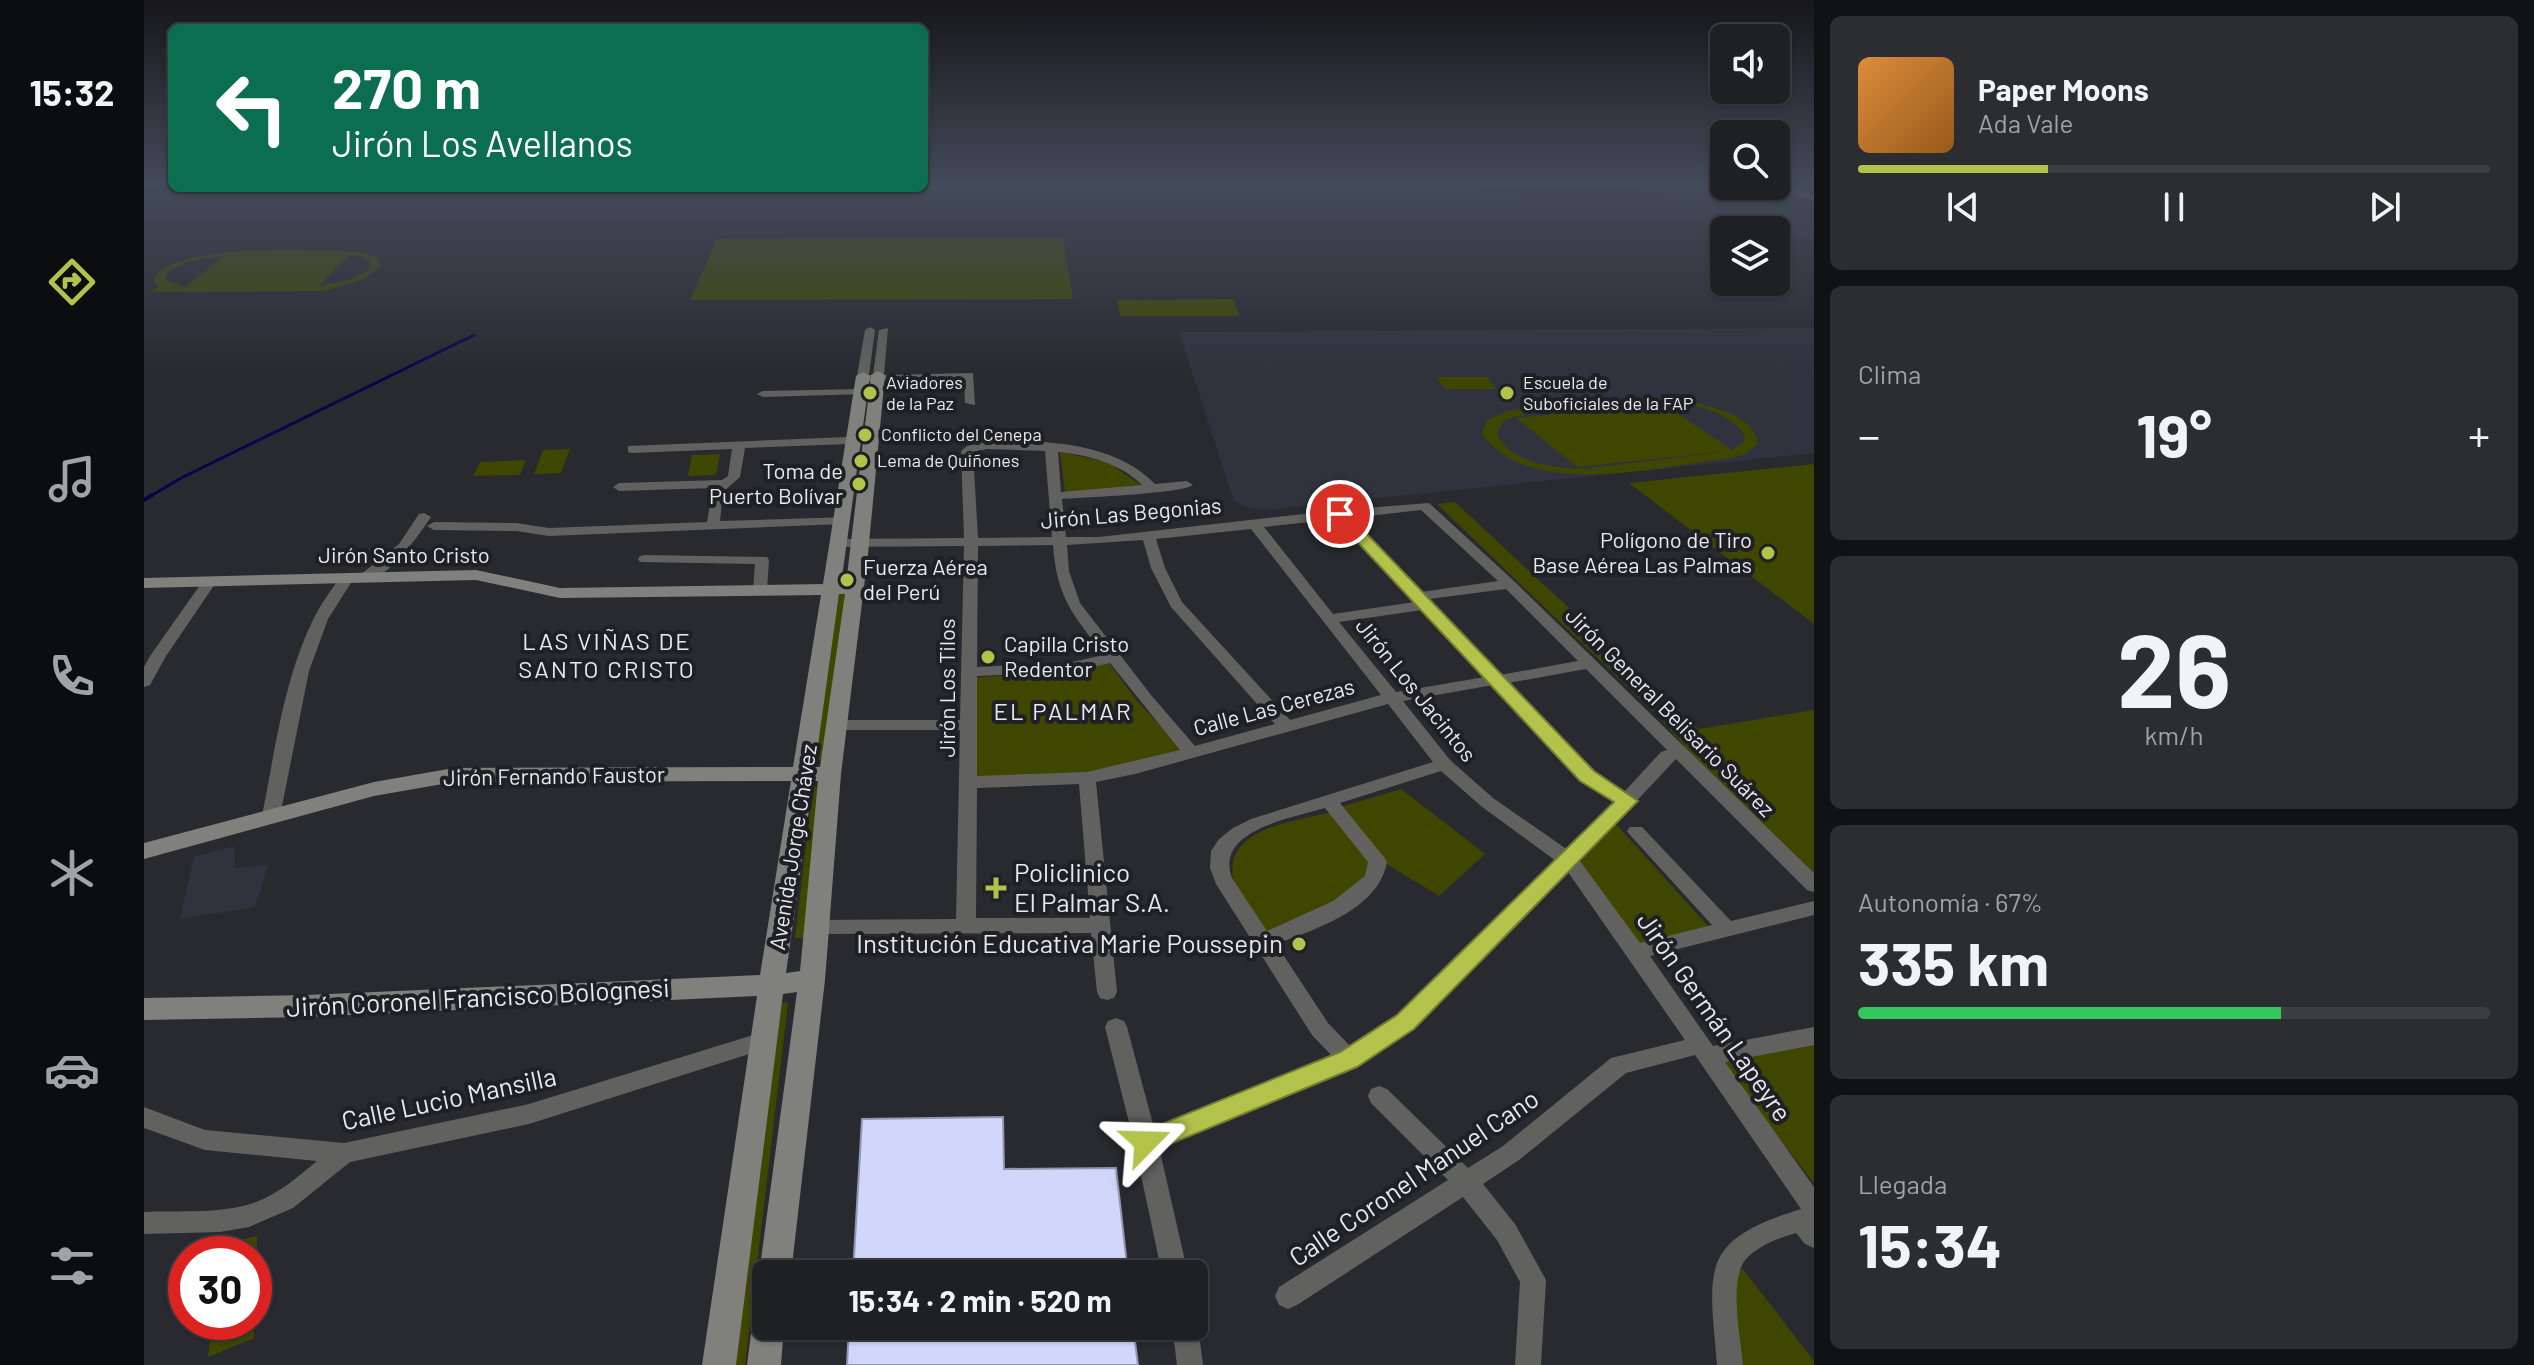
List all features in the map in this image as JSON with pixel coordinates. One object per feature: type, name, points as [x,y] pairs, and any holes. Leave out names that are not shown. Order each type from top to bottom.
[{"type":"main road","name":"Avenida Jorge Chávez","points":[[777,1260],[818,927],[817,774],[836,725],[848,535],[868,385]]},
{"type":"main road","name":"Jirón Santo Cristo","points":[[144,583],[476,575],[560,593],[843,589]]},
{"type":"main road","name":"Avenida Jorge Chávez","points":[[719,1365],[763,1041],[817,774],[843,589]]},
{"type":"main road","name":"Jirón Fernando Faustor","points":[[144,851],[374,789],[454,775],[817,774]]},
{"type":"main road","name":"Jirón Coronel Francisco Bolognesi","points":[[144,1009],[307,1006],[772,985],[812,980]]},
{"type":"main road","points":[[764,1365],[767,1340]]},
{"type":"street","name":"Avenida Jorge Chávez","points":[[868,385],[870,330]]},
{"type":"street","name":"Avenida Jorge Chávez","points":[[868,385],[884,330]]},
{"type":"street","points":[[763,394],[969,375],[971,403]]},
{"type":"street","points":[[632,449],[862,440]]},
{"type":"street","points":[[713,524],[717,491],[734,477],[739,445]]},
{"type":"street","name":"Jirón Los Tilos","points":[[966,925],[971,543],[967,451],[980,446],[1051,447]]},
{"type":"street","points":[[1153,489],[1146,480],[1104,459],[1051,447],[1062,571],[1073,604],[1191,752]]},
{"type":"street","points":[[619,487],[724,484]]},
{"type":"street","points":[[1056,496],[1187,485]]},
{"type":"street","name":"Jirón Las Begonias","points":[[356,578],[404,547],[429,521],[549,532],[691,528],[713,524],[971,543],[1061,543],[1424,506]]},
{"type":"street","name":"Jirón General Belisario Suárez","points":[[1424,506],[1509,584],[1814,885]]},
{"type":"street","points":[[1340,514],[1587,776],[1627,801]]},
{"type":"street","name":"Jirón Los Jacintos","points":[[1254,524],[1444,764],[1487,802],[1568,859]]},
{"type":"street","points":[[1148,536],[1158,568],[1176,604],[1286,726]]},
{"type":"street","points":[[645,559],[762,560],[760,590]]},
{"type":"street","points":[[271,816],[291,715],[318,623],[356,578]]},
{"type":"street","points":[[144,682],[158,656],[210,581]]},
{"type":"street","points":[[1329,619],[1509,584]]},
{"type":"street","points":[[968,672],[1072,667],[1113,658]]},
{"type":"street","name":"Calle Las Cerezas","points":[[968,782],[1087,778],[1390,698],[1591,664]]},
{"type":"street","points":[[836,725],[968,725]]},
{"type":"street","points":[[1146,1142],[1348,1059],[1406,1022],[1627,801],[1667,756],[1677,753]]},
{"type":"street","points":[[1348,1059],[1320,1029],[1220,872],[1219,852],[1227,841],[1242,830],[1444,764]]},
{"type":"street","points":[[1087,778],[1107,992]]},
{"type":"street","points":[[1263,941],[1299,929],[1340,905],[1373,880],[1378,861],[1328,800]]},
{"type":"street","points":[[1636,831],[1726,928]]},
{"type":"street","name":"Jirón Germán Lapeyre","points":[[1568,859],[1703,1051],[1811,1220]]},
{"type":"street","points":[[1634,952],[1814,908]]},
{"type":"street","points":[[818,927],[1101,925]]},
{"type":"street","points":[[1116,1027],[1172,1260]]},
{"type":"street","name":"Calle Coronel Manuel Cano","points":[[1288,1296],[1511,1153],[1619,1065],[1814,1036]]},
{"type":"street","name":"Calle Lucio Mansilla","points":[[144,1117],[189,1137],[205,1140],[344,1153],[529,1114],[763,1041]]},
{"type":"street","points":[[1379,1096],[1466,1182],[1506,1232],[1533,1280],[1528,1365]]},
{"type":"street","points":[[144,1223],[240,1217],[262,1211],[286,1199],[344,1153]]},
{"type":"street","points":[[1730,1365],[1724,1274],[1731,1257],[1752,1239],[1811,1220]]},
{"type":"street","points":[[1187,1340],[1190,1365]]},
{"type":"shaded area","name":"Escuela de Suboficiales de la FAP","points":[[1814,328],[1814,453],[1264,510],[1248,508],[1234,501],[1179,332]]},
{"type":"shaded area","points":[[234,846],[235,868],[268,865],[255,907],[180,919],[194,857]]},
{"type":"green space","points":[[713,248],[1065,248],[1073,299],[690,300]]},
{"type":"green space","points":[[248,251],[359,252],[379,258],[380,267],[363,279],[325,291],[150,292],[158,286],[153,280],[165,268],[187,259]],"holes":[[[349,255],[363,257],[370,263],[369,270],[349,280],[319,286]],[[223,256],[186,287],[165,280],[168,272],[187,262]]]},
{"type":"green space","points":[[1234,299],[1239,316],[1120,316],[1117,300]]},
{"type":"green space","points":[[1436,377],[1487,377],[1496,389],[1445,389]]},
{"type":"green space","points":[[1670,398],[1734,415],[1755,433],[1757,445],[1743,455],[1669,467],[1634,472],[1563,473],[1531,467],[1503,455],[1482,434],[1486,421],[1508,411]],"holes":[[[1659,401],[1718,413],[1738,427],[1745,436],[1744,442],[1732,450],[1662,403],[1516,418],[1577,467],[1728,451],[1583,469],[1546,465],[1522,457],[1511,451],[1497,433],[1503,421],[1520,415]]]},
{"type":"green space","points":[[570,449],[561,473],[534,474],[543,450]]},
{"type":"green space","points":[[1060,452],[1108,462],[1142,486],[1065,493]]},
{"type":"green space","points":[[720,454],[716,475],[688,476],[692,455]]},
{"type":"green space","points":[[526,460],[520,475],[473,476],[480,462]]},
{"type":"green space","name":"Polígono de Tiro Base Aérea Las Palmas","points":[[1814,464],[1814,624],[1629,483]]},
{"type":"green space","points":[[1455,502],[1699,729],[1814,710],[1814,873],[1697,761],[1658,716],[1437,504]]},
{"type":"green space","points":[[839,594],[847,594],[824,760],[816,759]]},
{"type":"green space","points":[[1109,663],[1137,701],[1184,750],[1075,776],[980,777],[974,774],[970,678],[1072,671]]},
{"type":"green space","points":[[813,785],[823,791],[808,938],[795,938]]},
{"type":"green space","points":[[1401,789],[1485,854],[1439,896],[1383,862],[1341,807]]},
{"type":"green space","points":[[1331,812],[1370,857],[1367,875],[1334,901],[1265,933],[1235,885],[1233,861],[1240,848],[1251,837],[1266,830]]},
{"type":"green space","points":[[1614,822],[1709,927],[1636,948],[1578,865]]},
{"type":"green space","points":[[782,1002],[788,1003],[757,1260],[752,1260],[752,1306],[745,1365],[733,1365]]},
{"type":"green space","points":[[1814,1041],[1814,1183],[1717,1059]]},
{"type":"green space","points":[[1742,1268],[1814,1365],[1739,1365],[1734,1301],[1737,1277]]},
{"type":"green space","points":[[210,1340],[249,1340],[208,1357]]},
{"type":"building","points":[[1003,1117],[1004,1169],[1116,1168],[1126,1260],[854,1260],[862,1119]]},
{"type":"building","points":[[848,1340],[1135,1340],[1138,1365],[847,1365]]},
{"type":"waterway","points":[[149,497],[181,478],[474,335]]},
{"type":"waterway","points":[[144,500],[152,495]]},
{"type":"place","name":"Aviadores de la Paz","points":[[870,393]]},
{"type":"place","name":"Escuela de Suboficiales de la FAP","points":[[1507,393]]},
{"type":"place","name":"Conflicto del Cenepa","points":[[865,435]]},
{"type":"place","name":"Lema de Quiñones","points":[[861,461]]},
{"type":"place","name":"Toma de Puerto Bolívar","points":[[859,484]]},
{"type":"place","name":"Polígono de Tiro Base Aérea Las Palmas","points":[[1768,553]]},
{"type":"place","name":"Fuerza Aérea del Perú","points":[[847,580]]},
{"type":"place","name":"Capilla Cristo Redentor","points":[[988,657]]},
{"type":"place","name":"Policlinico El Palmar S.A.","points":[[996,888]]},
{"type":"place","name":"Institución Educativa Marie Poussepin","points":[[1299,944]]},
{"type":"district","name":"LAS VIÑAS DE SANTO CRISTO","points":[[607,656]]},
{"type":"district","name":"EL PALMAR","points":[[1063,712]]},
{"type":"route","points":[[1146,1142],[1348,1059],[1406,1022],[1627,801],[1587,776],[1340,514]]}]
